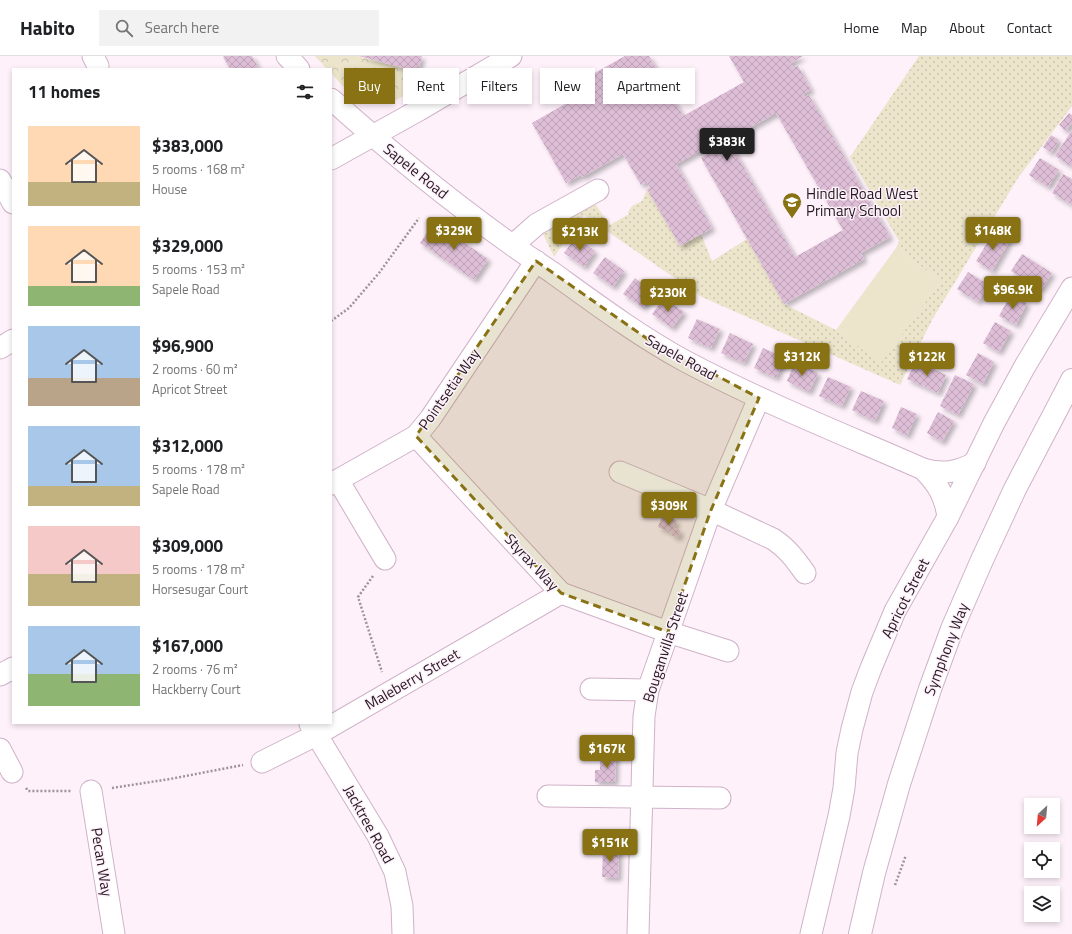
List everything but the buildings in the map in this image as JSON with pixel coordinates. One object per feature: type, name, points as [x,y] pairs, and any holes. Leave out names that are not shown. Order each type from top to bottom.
[{"type":"main road","name":"Symphony Way","points":[[860,934],[874,873],[899,784],[930,689],[952,629],[1015,489],[1072,380]]},
{"type":"street","points":[[287,56],[298,68]]},
{"type":"street","points":[[332,158],[511,56]]},
{"type":"street","name":"Sapele Road","points":[[332,100],[372,136],[512,246],[536,261],[648,340],[685,361],[759,398],[923,469],[933,472],[952,471],[975,463]]},
{"type":"street","points":[[0,180],[12,201]]},
{"type":"street","points":[[512,246],[537,224],[598,190]]},
{"type":"street","name":"Pointsetia Way","points":[[335,482],[416,436],[430,419],[536,261]]},
{"type":"street","name":"Apricot Street","points":[[809,932],[839,816],[844,788],[847,753],[852,729],[862,692],[871,668],[895,611],[948,517],[994,423],[1025,366],[1072,288]]},
{"type":"street","points":[[0,348],[12,341]]},
{"type":"street","name":"Bouganvilla Street","points":[[638,934],[644,716],[648,690],[711,510],[759,398]]},
{"type":"street","name":"Styrax Way","points":[[416,436],[561,593],[668,632],[728,651]]},
{"type":"street","name":"Sapele Road","points":[[923,469],[934,480],[942,494],[947,507],[948,517]]},
{"type":"street","points":[[620,472],[711,510],[773,539],[788,551],[805,573]]},
{"type":"street","points":[[335,482],[385,559]]},
{"type":"street","name":"Maleberry Street","points":[[332,720],[389,692],[561,593]]},
{"type":"street","points":[[0,675],[12,669]]},
{"type":"street","points":[[592,689],[648,690]]},
{"type":"street","name":"Maleberry Street","points":[[262,762],[323,724]]},
{"type":"street","name":"Jacktree Road","points":[[313,729],[378,836],[395,872],[402,906],[403,934]]},
{"type":"street","points":[[0,749],[12,772]]},
{"type":"street","name":"Pecan Way","points":[[91,791],[114,934]]},
{"type":"street","points":[[548,796],[720,798]]},
{"type":"path","points":[[332,320],[349,308],[379,273],[419,218]]},
{"type":"path","points":[[385,559],[358,597],[389,692]]},
{"type":"path","points":[[12,772],[28,791],[91,791],[170,779],[262,762]]},
{"type":"highlighted area","points":[[536,261],[649,340],[759,398],[711,510],[668,632],[561,593],[416,436]]},
{"type":"green space","points":[[315,56],[357,56],[404,68],[403,68],[403,96],[395,101],[395,68],[344,68],[344,87],[332,74],[332,68],[326,68]]},
{"type":"green space","points":[[919,56],[1072,56],[1072,106],[1018,178],[932,320],[900,385],[702,297],[584,215],[554,257],[542,232],[591,205],[596,205],[610,225],[629,214],[628,212],[632,206],[642,201],[647,189],[680,246],[701,234],[712,261],[747,239],[784,304],[836,330],[881,362],[941,281],[896,248],[899,241],[850,157]]},
{"type":"green space","points":[[896,248],[941,281],[881,363],[836,330]]},
{"type":"place","name":"Hindle Road West Primary School","points":[[792,219]]}]
